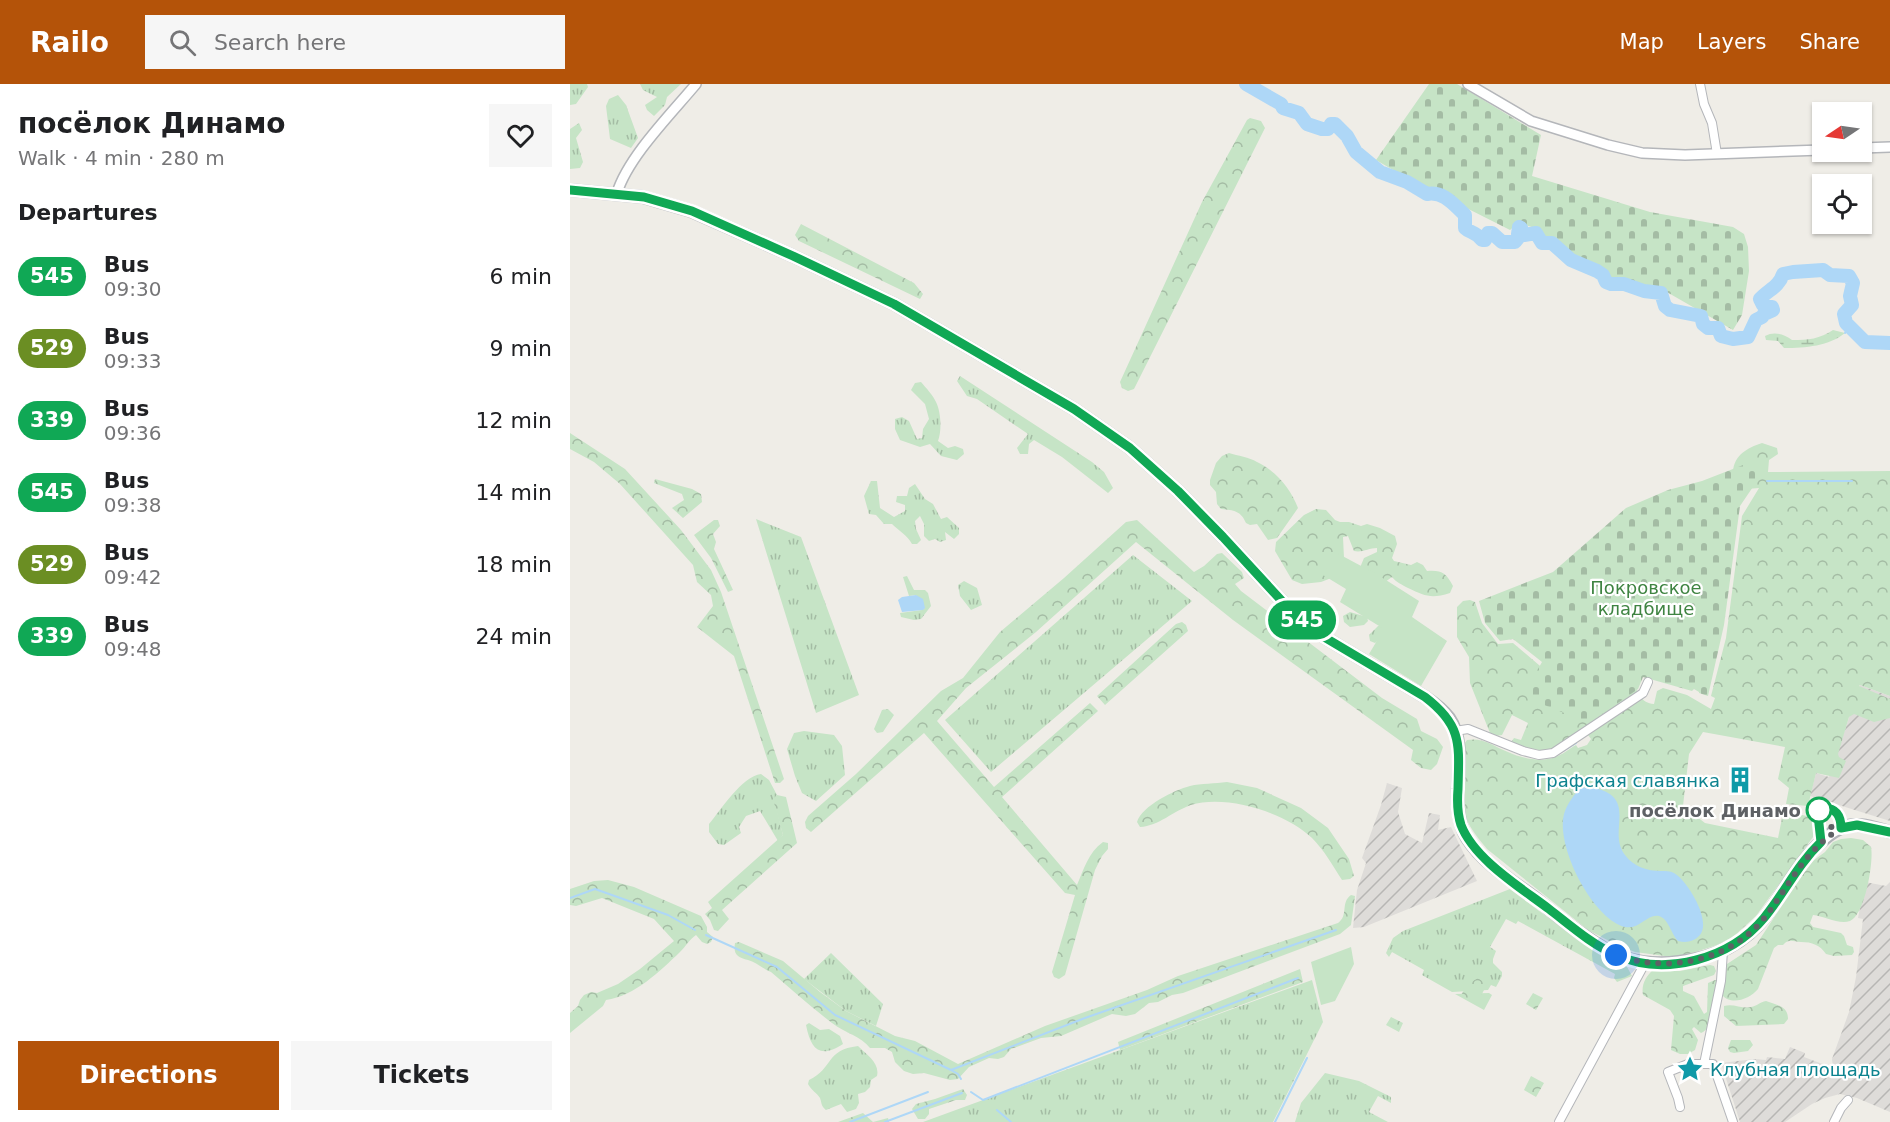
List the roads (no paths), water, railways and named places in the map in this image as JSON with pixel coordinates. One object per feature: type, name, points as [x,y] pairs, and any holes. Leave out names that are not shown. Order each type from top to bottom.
[{"type":"main road","points":[[570,190],[618,193],[652,199],[692,211],[793,256],[894,304],[1074,409],[1130,448],[1178,491],[1292,612],[1324,637],[1438,707],[1449,719],[1455,731],[1458,748],[1458,812],[1467,837],[1488,861],[1505,875],[1580,933],[1616,955],[1645,963],[1667,964],[1690,961],[1723,951],[1752,931],[1765,917],[1803,862],[1827,837],[1841,828],[1857,825],[1890,832]]},
{"type":"street","points":[[618,193],[632,162],[696,84]]},
{"type":"street","points":[[1468,84],[1531,121],[1642,153],[1685,155],[1812,150]]},
{"type":"street","points":[[1700,84],[1704,104],[1712,123],[1717,154]]},
{"type":"street","points":[[1872,148],[1890,147]]},
{"type":"street","points":[[1455,731],[1468,729],[1522,751],[1539,755],[1553,753],[1643,693],[1648,682]]},
{"type":"street","points":[[1704,1064],[1721,981],[1723,951]]},
{"type":"street","points":[[1560,1122],[1645,963]]},
{"type":"street","points":[[1680,1107],[1668,1072],[1688,1064],[1713,1064],[1733,1122]]},
{"type":"street","points":[[1834,1122],[1848,1100]]},
{"type":"water","points":[[916,595],[923,599],[925,608],[902,612],[898,600],[902,597]]},
{"type":"water","points":[[1590,787],[1614,798],[1620,815],[1620,846],[1625,855],[1646,869],[1674,873],[1686,884],[1701,912],[1703,930],[1697,938],[1689,942],[1678,941],[1665,920],[1659,916],[1651,917],[1635,926],[1625,927],[1612,921],[1588,895],[1570,859],[1563,825],[1565,811],[1573,796],[1580,788]]},
{"type":"waterway","points":[[1246,84],[1281,104],[1283,108],[1299,113],[1307,124],[1322,129],[1328,129],[1331,124],[1335,124],[1347,136],[1356,152],[1380,172],[1407,182],[1427,194],[1439,195],[1448,200],[1465,215],[1465,228],[1482,240],[1485,240],[1488,233],[1492,233],[1502,242],[1515,242],[1519,237],[1519,227],[1524,235],[1536,233],[1542,243],[1552,243],[1571,260],[1603,275],[1606,282],[1661,293],[1665,306],[1670,310],[1701,316],[1703,324],[1708,328],[1718,328],[1721,336],[1733,339],[1748,337],[1756,320],[1773,310],[1772,307],[1763,305],[1760,299],[1776,285],[1783,274],[1823,270],[1830,275],[1849,276],[1853,283],[1850,296],[1852,305],[1844,314],[1846,323],[1865,342],[1890,343]]},
{"type":"waterway","points":[[1845,333],[1849,326]]},
{"type":"waterway","points":[[1767,481],[1852,481]]},
{"type":"waterway","points":[[1563,751],[1576,743]]},
{"type":"waterway","points":[[570,898],[595,889],[668,915],[695,930]]},
{"type":"waterway","points":[[951,1070],[1085,1018],[1336,930]]},
{"type":"waterway","points":[[706,935],[777,967],[835,1015],[951,1070],[961,1079]]},
{"type":"waterway","points":[[971,1092],[983,1100],[1298,978]]},
{"type":"waterway","points":[[1275,1122],[1307,1058]]},
{"type":"waterway","points":[[850,1122],[928,1092]]},
{"type":"waterway","points":[[885,1122],[962,1093]]},
{"type":"waterway","points":[[997,1110],[1011,1122]]},
{"type":"place","name":"Графская славянка","points":[[1740,780]]},
{"type":"place","name":"посёлок Динамо","points":[[1819,810]]},
{"type":"place","name":"Клубная площадь","points":[[1690,1069]]},
{"type":"park label","name":"Покровское кладбище","points":[[1646,597]]}]
